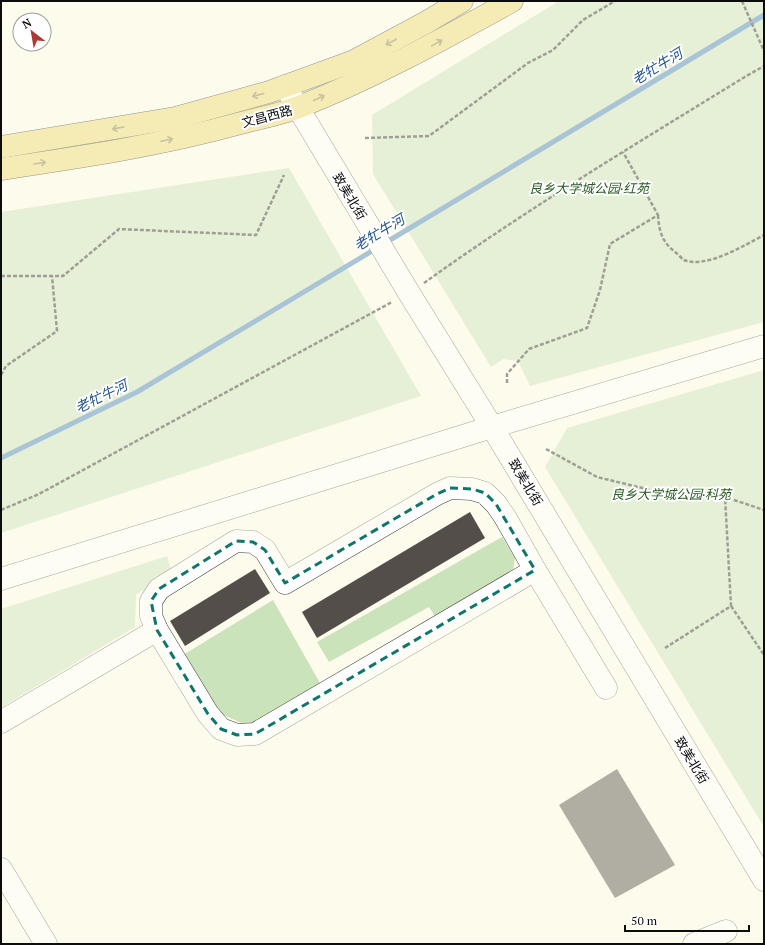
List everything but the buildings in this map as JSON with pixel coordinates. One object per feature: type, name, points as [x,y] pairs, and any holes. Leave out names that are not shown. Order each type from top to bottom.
[{"type":"main road","name":"文昌西路","points":[[1,147],[175,118],[269,92],[354,61],[426,23],[462,1]]},
{"type":"main road","name":"文昌西路","points":[[1,169],[113,152],[213,131],[298,108],[388,68],[512,1]]},
{"type":"street","name":"致美北街","points":[[285,86],[354,203],[492,427],[764,880]]},
{"type":"street","points":[[1,579],[492,427],[764,346]]},
{"type":"street","points":[[535,570],[255,734],[237,735],[221,729],[208,714],[157,630],[151,616],[151,601],[159,589],[236,541],[253,542],[265,550],[285,583],[437,494],[450,488],[472,489],[485,493],[496,504],[505,517],[606,688]]},
{"type":"street","points":[[1,722],[157,630]]},
{"type":"street","points":[[1,869],[46,944]]},
{"type":"street","points":[[694,944],[726,931]]},
{"type":"path","points":[[365,138],[430,136],[528,63],[553,50],[583,20],[615,1]]},
{"type":"path","points":[[742,1],[764,51]]},
{"type":"path","points":[[623,152],[658,215],[659,229],[668,247],[685,260],[704,262],[733,251],[764,235]]},
{"type":"path","points":[[1,276],[63,276],[119,229],[256,235],[284,175]]},
{"type":"path","points":[[507,383],[507,374],[529,349],[587,328],[600,290],[610,244],[658,215]]},
{"type":"path","points":[[1,375],[6,366],[57,332],[52,276]]},
{"type":"path","points":[[546,449],[597,477],[663,493],[716,494],[764,510]]},
{"type":"path","points":[[725,497],[731,606],[764,655]]},
{"type":"path","points":[[665,648],[731,606]]},
{"type":"highlighted area","points":[[450,488],[472,489],[485,493],[496,504],[535,570],[255,734],[237,735],[221,729],[208,714],[157,630],[151,601],[159,589],[236,541],[253,542],[265,550],[285,583],[437,494]]},
{"type":"green space","name":"良乡大学城公园·红苑","points":[[559,1],[764,1],[764,322],[530,386],[518,361],[503,359],[491,367],[373,174],[372,115]]},
{"type":"green space","points":[[289,168],[421,396],[1,533],[1,212]]},
{"type":"green space","name":"良乡大学城公园·科苑","points":[[764,370],[764,827],[545,467],[567,428]]},
{"type":"green space","points":[[502,537],[515,558],[513,571],[436,618],[429,607],[329,662],[317,642]]},
{"type":"green space","points":[[167,556],[172,571],[136,595],[135,627],[1,708],[1,609]]},
{"type":"green space","points":[[273,600],[320,683],[255,722],[246,725],[217,712],[183,655]]},
{"type":"waterway","name":"老牤牛河","points":[[385,243],[764,15]]},
{"type":"waterway","name":"老牤牛河","points":[[1,458],[137,392],[377,248]]}]
